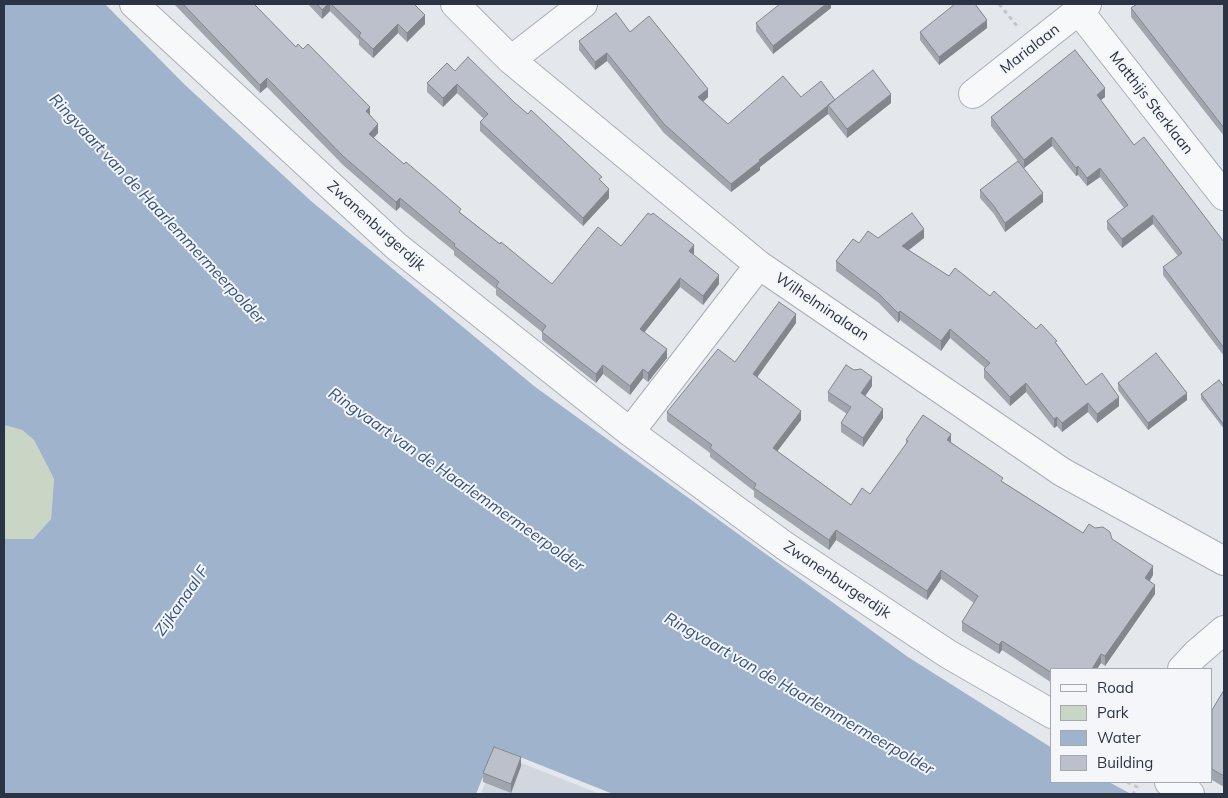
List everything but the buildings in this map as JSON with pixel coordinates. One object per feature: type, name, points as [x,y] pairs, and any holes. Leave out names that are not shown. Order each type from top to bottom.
[{"type":"street","name":"Zwanenburgerdijk","points":[[134,4],[396,246],[630,432],[826,573],[948,654],[1050,713]]},
{"type":"street","name":"Wilhelminalaan","points":[[455,4],[512,60],[759,265],[1062,472],[1224,561]]},
{"type":"street","points":[[512,60],[582,4]]},
{"type":"street","name":"Marialaan","points":[[973,94],[1083,7]]},
{"type":"street","name":"Matthijs Sterklaan","points":[[1083,7],[1224,196]]},
{"type":"street","points":[[630,432],[759,265]]},
{"type":"street","points":[[1183,668],[1224,630]]},
{"type":"street","points":[[1171,783],[1190,794]]},
{"type":"path","points":[[1130,783],[1143,790]]},
{"type":"path","points":[[1133,794],[1137,787]]},
{"type":"shaded area","points":[[496,753],[600,794],[481,794]]},
{"type":"green space","points":[[4,425],[22,430],[34,440],[54,479],[51,519],[33,539],[4,539]]},
{"type":"water","points":[[4,4],[105,4],[184,84],[311,201],[534,386],[908,657],[1050,747],[1050,783],[1111,783],[1131,794],[613,794],[495,747],[476,794],[4,794],[4,539],[33,539],[51,519],[54,479],[34,440],[22,430],[4,425]]},
{"type":"water label","name":"Ringvaart van de Haarlemmermeerpolder","points":[[157,209]]},
{"type":"water label","name":"Ringvaart van de Haarlemmermeerpolder","points":[[456,480]]},
{"type":"water label","name":"Zijkanaal F","points":[[182,601]]},
{"type":"water label","name":"Ringvaart van de Haarlemmermeerpolder","points":[[799,694]]}]
